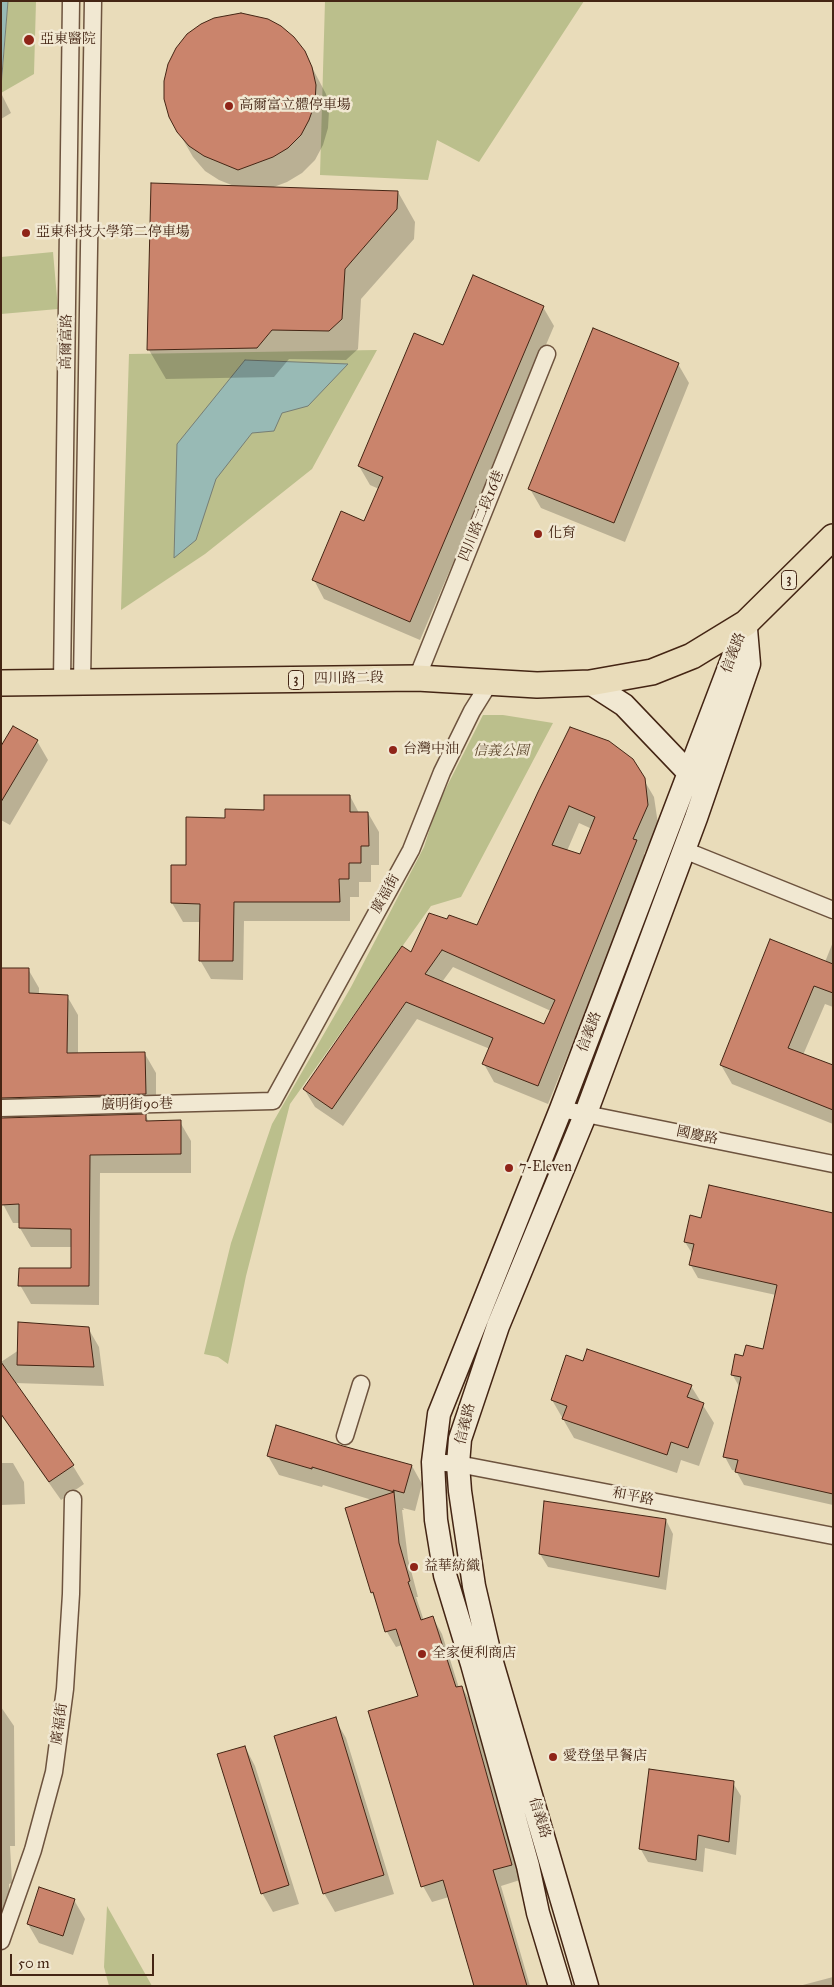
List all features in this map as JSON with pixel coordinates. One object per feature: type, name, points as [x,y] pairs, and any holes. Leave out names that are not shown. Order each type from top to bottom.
[{"type":"main road","name":"3","points":[[746,623],[833,537]]},
{"type":"main road","name":"四川路二段","points":[[1,683],[417,678],[536,685],[590,683],[652,672],[692,656],[746,623]]},
{"type":"street","name":"高爾富路","points":[[71,1],[72,682]]},
{"type":"street","name":"高爾富路","points":[[72,682],[93,1]]},
{"type":"street","name":"四川路二段16巷","points":[[417,678],[547,354]]},
{"type":"street","name":"信義路","points":[[560,1986],[538,1913],[528,1866],[478,1683],[445,1574],[436,1520],[433,1462],[439,1414],[561,1109],[746,623]]},
{"type":"street","name":"信義路","points":[[587,1986],[492,1659],[474,1586],[464,1523],[458,1464],[460,1439],[492,1344],[586,1113],[696,818],[749,664],[746,623]]},
{"type":"street","name":"廣福街","points":[[273,1101],[411,850],[446,763],[472,711],[490,682]]},
{"type":"street","points":[[590,683],[624,705],[688,772],[694,788],[696,818]]},
{"type":"street","points":[[684,850],[833,910]]},
{"type":"street","name":"廣明街90巷","points":[[1,1108],[273,1101]]},
{"type":"street","name":"國慶路","points":[[561,1109],[833,1164]]},
{"type":"street","points":[[345,1436],[361,1384]]},
{"type":"street","name":"和平路","points":[[433,1462],[458,1464],[833,1536]]},
{"type":"street","name":"廣福街","points":[[1,1941],[33,1850],[54,1772],[66,1679],[71,1594],[73,1499]]},
{"type":"green space","points":[[8,1],[36,1],[34,74],[1,93]]},
{"type":"green space","points":[[325,1],[584,1],[479,162],[437,140],[428,180],[320,175]]},
{"type":"green space","points":[[53,252],[58,309],[1,314],[1,257]]},
{"type":"green space","points":[[377,350],[312,469],[205,554],[121,610],[129,354]]},
{"type":"green space","name":"信義公園","points":[[483,715],[503,715],[553,723],[461,897],[431,906],[290,1104],[246,1276],[228,1364],[218,1357],[204,1354],[231,1243],[272,1124],[351,987],[424,847],[437,806]]},
{"type":"green space","points":[[107,1906],[152,1986],[109,1986],[104,1967]]},
{"type":"water","points":[[1,1],[8,1],[1,87]]},
{"type":"water","points":[[245,360],[348,364],[308,406],[282,413],[274,431],[252,433],[216,479],[196,540],[174,558],[177,444]]},
{"type":"building","name":"高爾富立體停車場","points":[[241,13],[268,19],[281,26],[294,37],[305,51],[312,67],[316,85],[315,103],[301,135],[288,148],[273,157],[238,170],[204,156],[189,146],[177,132],[169,117],[164,99],[164,81],[168,64],[176,48],[187,34],[214,18]]},
{"type":"building","points":[[151,183],[398,191],[397,209],[345,269],[342,319],[329,331],[272,330],[257,348],[147,350]]},
{"type":"building","points":[[473,275],[544,306],[410,622],[312,580],[341,511],[364,521],[383,477],[358,466],[414,333],[443,345]]},
{"type":"building","points":[[593,328],[679,363],[614,523],[528,489]]},
{"type":"building","points":[[13,726],[38,740],[1,802],[1,746]]},
{"type":"building","points":[[570,727],[609,741],[633,759],[645,778],[648,805],[633,839],[637,840],[538,1086],[482,1064],[493,1038],[406,1002],[332,1109],[303,1089],[402,946],[411,952],[429,913],[447,919],[449,915],[477,925]],"holes":[[[569,806],[595,817],[580,854],[552,845]],[[442,950],[555,1000],[544,1024],[425,974]]]},
{"type":"building","points":[[264,795],[350,795],[350,812],[368,812],[369,846],[361,846],[361,863],[349,863],[349,879],[339,879],[340,902],[234,902],[233,961],[199,961],[200,904],[171,903],[171,865],[186,865],[186,817],[225,818],[225,809],[264,810]]},
{"type":"building","points":[[770,939],[833,964],[833,993],[814,986],[788,1048],[833,1065],[833,1110],[720,1065]]},
{"type":"building","points":[[1,968],[29,968],[29,993],[68,995],[67,1053],[145,1052],[146,1094],[1,1098]]},
{"type":"building","points":[[146,1114],[146,1121],[181,1120],[181,1154],[90,1155],[89,1286],[18,1286],[19,1268],[71,1268],[71,1229],[19,1228],[19,1204],[1,1205],[1,1118]]},
{"type":"building","points":[[709,1185],[833,1213],[833,1494],[735,1472],[738,1460],[723,1457],[741,1377],[731,1375],[735,1354],[743,1356],[746,1345],[763,1349],[777,1285],[689,1265],[694,1244],[684,1242],[690,1215],[701,1218]]},
{"type":"building","points":[[18,1322],[89,1327],[94,1367],[17,1365]]},
{"type":"building","points":[[587,1349],[692,1385],[687,1397],[704,1403],[688,1448],[671,1442],[667,1455],[562,1419],[567,1406],[551,1400],[566,1355],[583,1361]]},
{"type":"building","points":[[1,1362],[74,1465],[49,1482],[1,1414]]},
{"type":"building","points":[[276,1425],[412,1465],[404,1493],[393,1490],[394,1492],[312,1467],[312,1469],[267,1456]]},
{"type":"building","points":[[394,1492],[399,1543],[410,1581],[408,1582],[421,1620],[433,1616],[456,1687],[462,1686],[512,1865],[493,1870],[527,1986],[474,1986],[443,1880],[421,1887],[368,1711],[418,1696],[396,1629],[385,1632],[345,1508]]},
{"type":"building","points":[[544,1501],[666,1519],[659,1577],[539,1554]]},
{"type":"building","points":[[336,1717],[384,1875],[323,1894],[274,1736]]},
{"type":"building","points":[[245,1746],[289,1885],[261,1894],[217,1754]]},
{"type":"building","points":[[649,1769],[734,1781],[729,1842],[698,1835],[696,1860],[639,1849]]},
{"type":"building","points":[[39,1887],[75,1899],[63,1936],[27,1924]]},
{"type":"place","name":"亞東醫院","points":[[29,40]]},
{"type":"place","name":"高爾富立體停車場","points":[[229,106]]},
{"type":"place","name":"亞東科技大學第二停車場","points":[[26,233]]},
{"type":"place","name":"化育","points":[[538,534]]},
{"type":"place","name":"台灣中油","points":[[393,750]]},
{"type":"place","name":"7-Eleven","points":[[509,1168]]},
{"type":"place","name":"益華紡織","points":[[414,1567]]},
{"type":"place","name":"全家便利商店","points":[[422,1654]]},
{"type":"place","name":"愛登堡早餐店","points":[[553,1757]]}]
